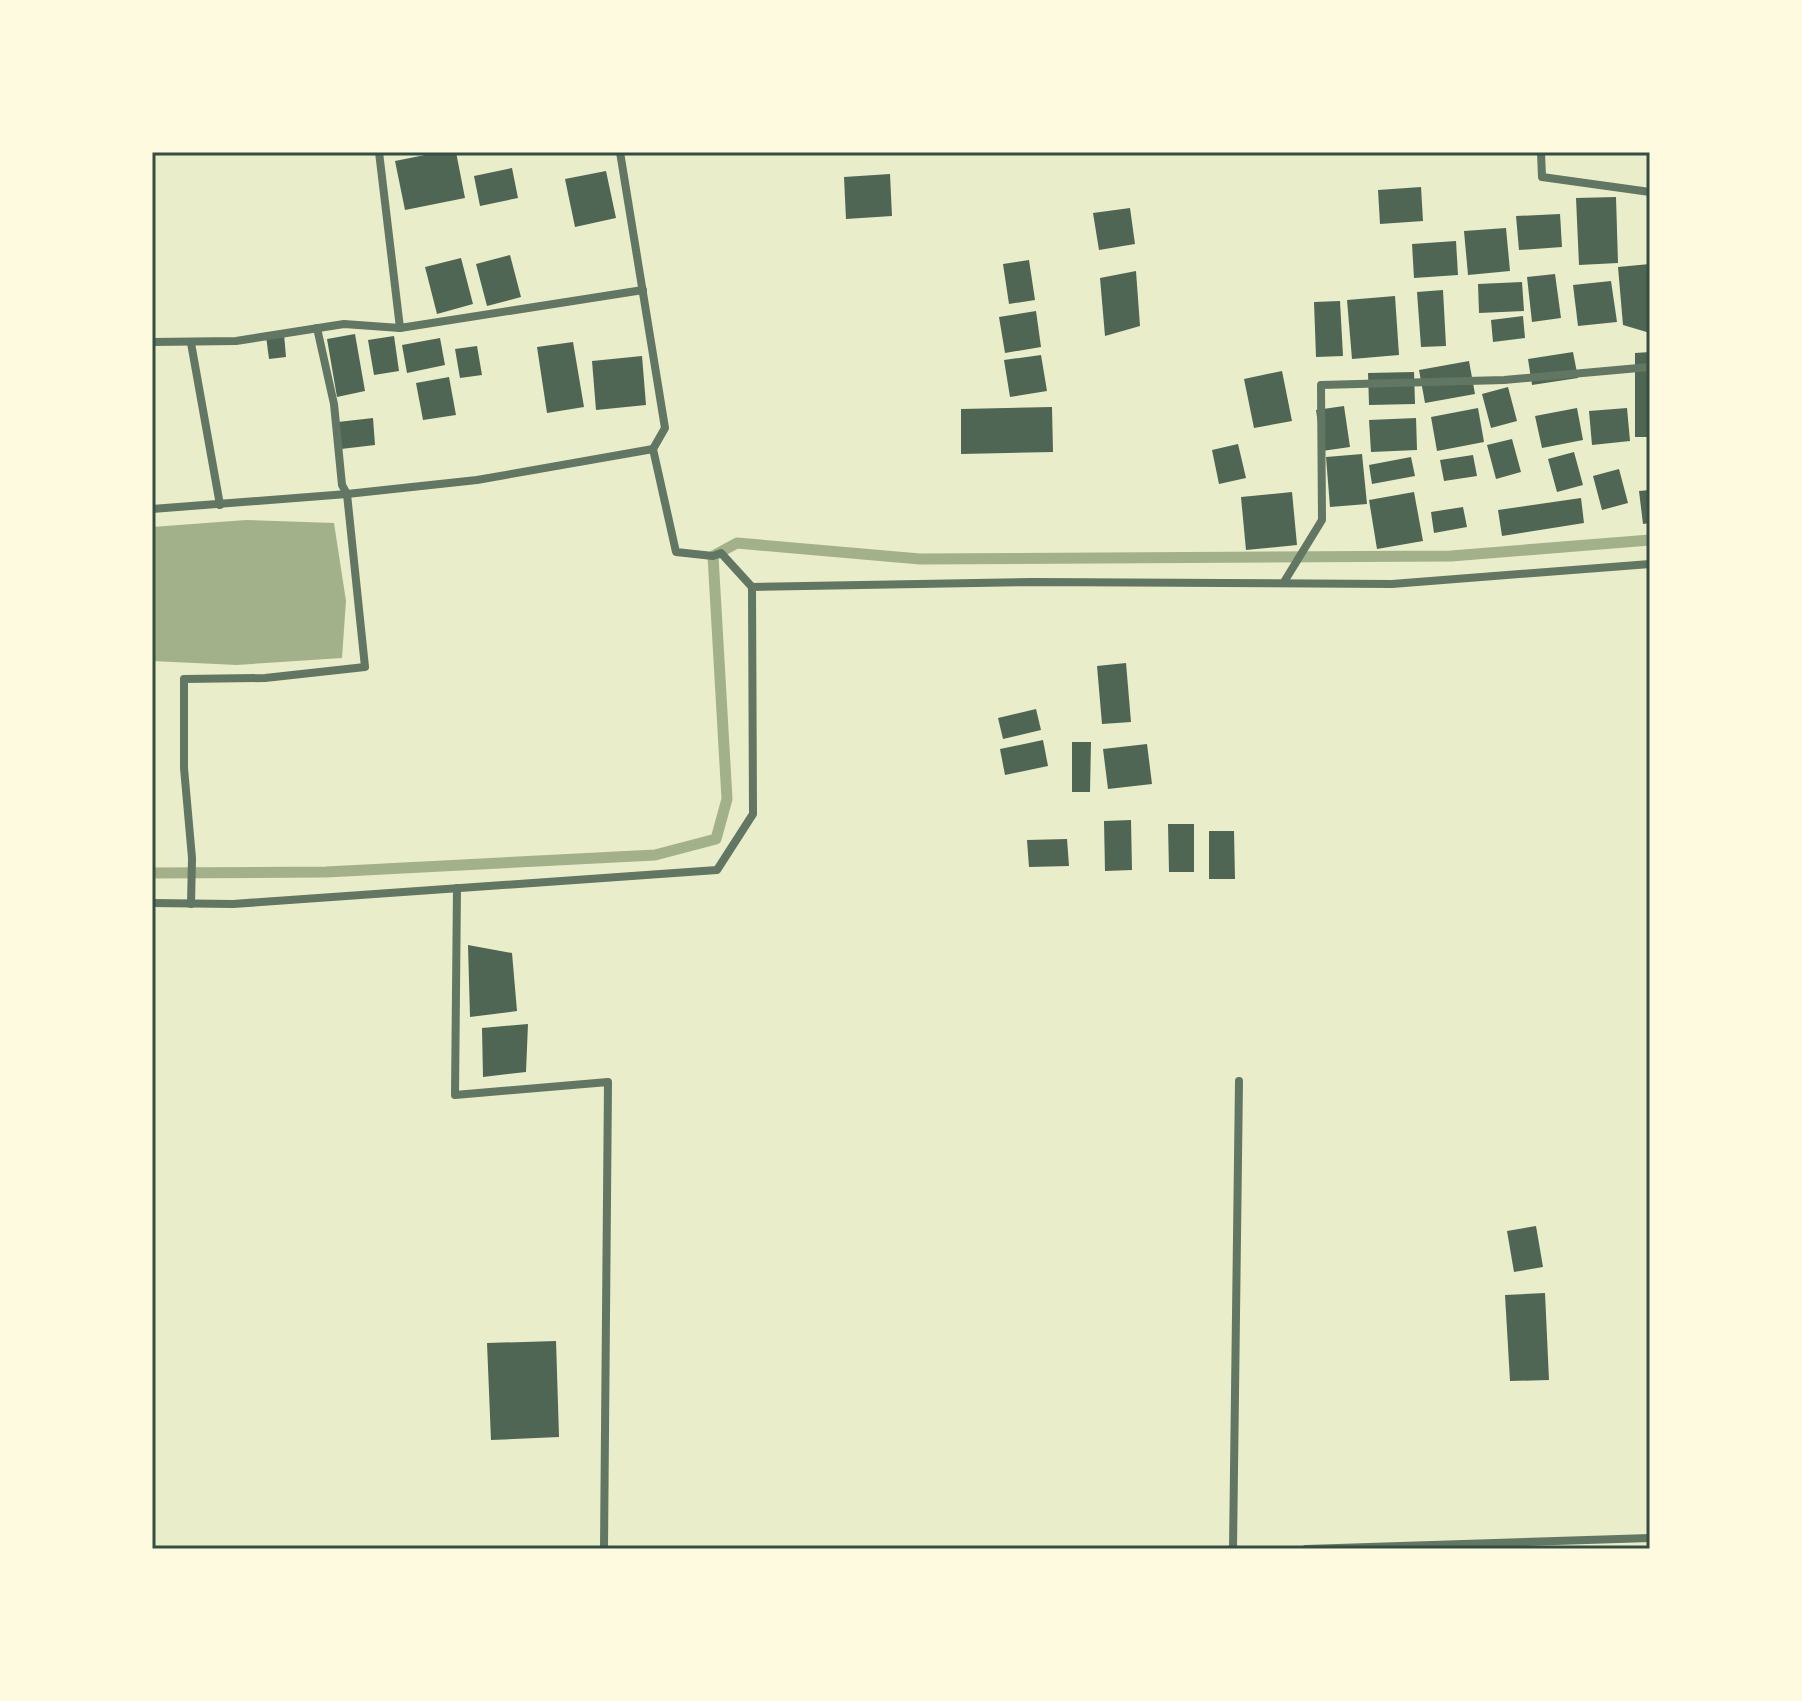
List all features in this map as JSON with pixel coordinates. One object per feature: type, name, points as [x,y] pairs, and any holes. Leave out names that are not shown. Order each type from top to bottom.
[{"type":"street","points":[[379,152],[400,328]]},
{"type":"street","points":[[152,903],[233,904],[717,870],[753,814],[752,587],[721,553],[713,556],[676,552],[653,449],[665,428],[620,152]]},
{"type":"street","points":[[1541,152],[1542,177],[1650,192]]},
{"type":"street","points":[[152,342],[236,341],[344,324],[400,328],[643,290]]},
{"type":"street","points":[[191,904],[192,858],[184,768],[184,679],[265,678],[365,667],[347,494],[342,485],[334,404],[317,328]]},
{"type":"street","points":[[191,343],[220,505]]},
{"type":"street","points":[[1284,582],[1322,520],[1321,385],[1504,380],[1650,367]]},
{"type":"street","points":[[152,509],[477,480],[653,449]]},
{"type":"street","points":[[752,587],[1033,582],[1392,584],[1650,564]]},
{"type":"street","points":[[457,888],[455,1095],[608,1082],[604,1549]]},
{"type":"street","points":[[1233,1549],[1239,1081]]},
{"type":"street","points":[[1306,1549],[1650,1538]]},
{"type":"shaded area","points":[[246,520],[334,523],[346,601],[342,658],[237,665],[152,661],[152,527]]},
{"type":"building","points":[[456,152],[465,198],[405,210],[395,161]]},
{"type":"building","points":[[512,168],[518,198],[480,206],[474,176]]},
{"type":"building","points":[[606,171],[616,218],[575,227],[565,179]]},
{"type":"building","points":[[890,174],[892,216],[846,219],[844,177]]},
{"type":"building","points":[[1421,187],[1423,221],[1380,224],[1378,190]]},
{"type":"building","points":[[1616,197],[1618,263],[1579,265],[1576,198]]},
{"type":"building","points":[[1130,208],[1135,244],[1099,250],[1093,213]]},
{"type":"building","points":[[1560,214],[1562,247],[1519,250],[1516,216]]},
{"type":"building","points":[[1506,228],[1510,271],[1468,275],[1464,231]]},
{"type":"building","points":[[1456,241],[1458,275],[1414,278],[1412,244]]},
{"type":"building","points":[[510,255],[521,297],[487,306],[476,264]]},
{"type":"building","points":[[461,258],[473,304],[437,314],[425,267]]},
{"type":"building","points":[[1029,260],[1035,300],[1009,304],[1003,264]]},
{"type":"building","points":[[1650,264],[1650,333],[1623,325],[1618,267]]},
{"type":"building","points":[[1136,271],[1140,326],[1105,336],[1100,278]]},
{"type":"building","points":[[1555,274],[1561,318],[1532,322],[1527,277]]},
{"type":"building","points":[[1611,281],[1617,322],[1578,326],[1573,285]]},
{"type":"building","points":[[1522,282],[1524,311],[1479,313],[1478,284]]},
{"type":"building","points":[[1443,290],[1446,346],[1421,347],[1417,292]]},
{"type":"building","points":[[1395,296],[1399,355],[1352,359],[1347,300]]},
{"type":"building","points":[[1340,301],[1343,356],[1316,357],[1314,302]]},
{"type":"building","points":[[1036,311],[1041,347],[1005,353],[999,317]]},
{"type":"building","points":[[1523,316],[1525,338],[1493,342],[1491,320]]},
{"type":"building","points":[[284,334],[286,357],[269,359],[266,336]]},
{"type":"building","points":[[355,334],[365,391],[337,397],[327,339]]},
{"type":"building","points":[[394,336],[399,371],[374,375],[368,340]]},
{"type":"building","points":[[440,338],[445,365],[407,373],[402,345]]},
{"type":"building","points":[[573,342],[584,407],[547,413],[537,347]]},
{"type":"building","points":[[477,346],[482,375],[460,378],[455,349]]},
{"type":"building","points":[[1573,352],[1578,378],[1532,385],[1528,359]]},
{"type":"building","points":[[1650,352],[1650,437],[1635,437],[1635,353]]},
{"type":"building","points":[[1041,355],[1047,391],[1010,397],[1004,360]]},
{"type":"building","points":[[642,356],[646,405],[596,410],[592,361]]},
{"type":"building","points":[[1469,361],[1475,394],[1425,403],[1419,370]]},
{"type":"building","points":[[1282,371],[1292,421],[1254,428],[1244,379]]},
{"type":"building","points":[[1414,372],[1415,404],[1369,405],[1368,373]]},
{"type":"building","points":[[449,377],[456,415],[423,420],[416,383]]},
{"type":"building","points":[[1508,387],[1517,421],[1491,428],[1482,394]]},
{"type":"building","points":[[1344,406],[1350,447],[1322,451],[1316,410]]},
{"type":"building","points":[[1052,407],[1053,452],[961,454],[961,409]]},
{"type":"building","points":[[1478,408],[1484,442],[1437,451],[1431,417]]},
{"type":"building","points":[[1577,408],[1583,440],[1542,448],[1535,416]]},
{"type":"building","points":[[1627,408],[1630,441],[1592,445],[1589,411]]},
{"type":"building","points":[[373,418],[375,445],[341,449],[338,422]]},
{"type":"building","points":[[1416,418],[1417,450],[1371,452],[1369,420]]},
{"type":"building","points":[[1512,439],[1521,472],[1496,479],[1487,445]]},
{"type":"building","points":[[1238,444],[1246,478],[1219,484],[1212,450]]},
{"type":"building","points":[[1574,452],[1583,485],[1557,492],[1548,459]]},
{"type":"building","points":[[1362,454],[1367,504],[1330,507],[1326,457]]},
{"type":"building","points":[[1473,455],[1477,476],[1444,481],[1440,460]]},
{"type":"building","points":[[1411,457],[1415,476],[1372,484],[1369,465]]},
{"type":"building","points":[[1619,469],[1628,503],[1602,510],[1593,476]]},
{"type":"building","points":[[1650,490],[1650,523],[1643,524],[1639,491]]},
{"type":"building","points":[[1292,492],[1297,545],[1246,550],[1241,497]]},
{"type":"building","points":[[1414,492],[1423,541],[1377,549],[1369,500]]},
{"type":"building","points":[[1581,498],[1584,523],[1502,536],[1498,510]]},
{"type":"building","points":[[1463,507],[1467,527],[1434,533],[1431,512]]},
{"type":"building","points":[[1126,663],[1131,722],[1102,724],[1097,666]]},
{"type":"building","points":[[1036,709],[1041,730],[1003,739],[998,718]]},
{"type":"building","points":[[1043,740],[1048,766],[1005,775],[1000,749]]},
{"type":"building","points":[[1072,742],[1091,742],[1090,792],[1072,792]]},
{"type":"building","points":[[1147,744],[1152,784],[1108,789],[1103,749]]},
{"type":"building","points":[[1131,820],[1132,870],[1105,871],[1104,821]]},
{"type":"building","points":[[1168,824],[1194,824],[1194,872],[1169,872]]},
{"type":"building","points":[[1209,831],[1234,831],[1235,879],[1209,879]]},
{"type":"building","points":[[1067,839],[1069,866],[1029,867],[1027,840]]},
{"type":"building","points":[[468,945],[512,953],[517,1011],[470,1017]]},
{"type":"building","points":[[528,1024],[526,1072],[483,1077],[482,1028]]},
{"type":"building","points":[[1536,1226],[1543,1267],[1514,1272],[1507,1231]]},
{"type":"building","points":[[1545,1293],[1549,1380],[1510,1381],[1505,1295]]},
{"type":"building","points":[[556,1341],[559,1437],[491,1440],[487,1343]]},
{"type":"waterway","points":[[152,873],[326,872],[655,855],[716,839],[727,799],[713,556],[737,543],[920,559],[1451,556],[1650,540]]}]
